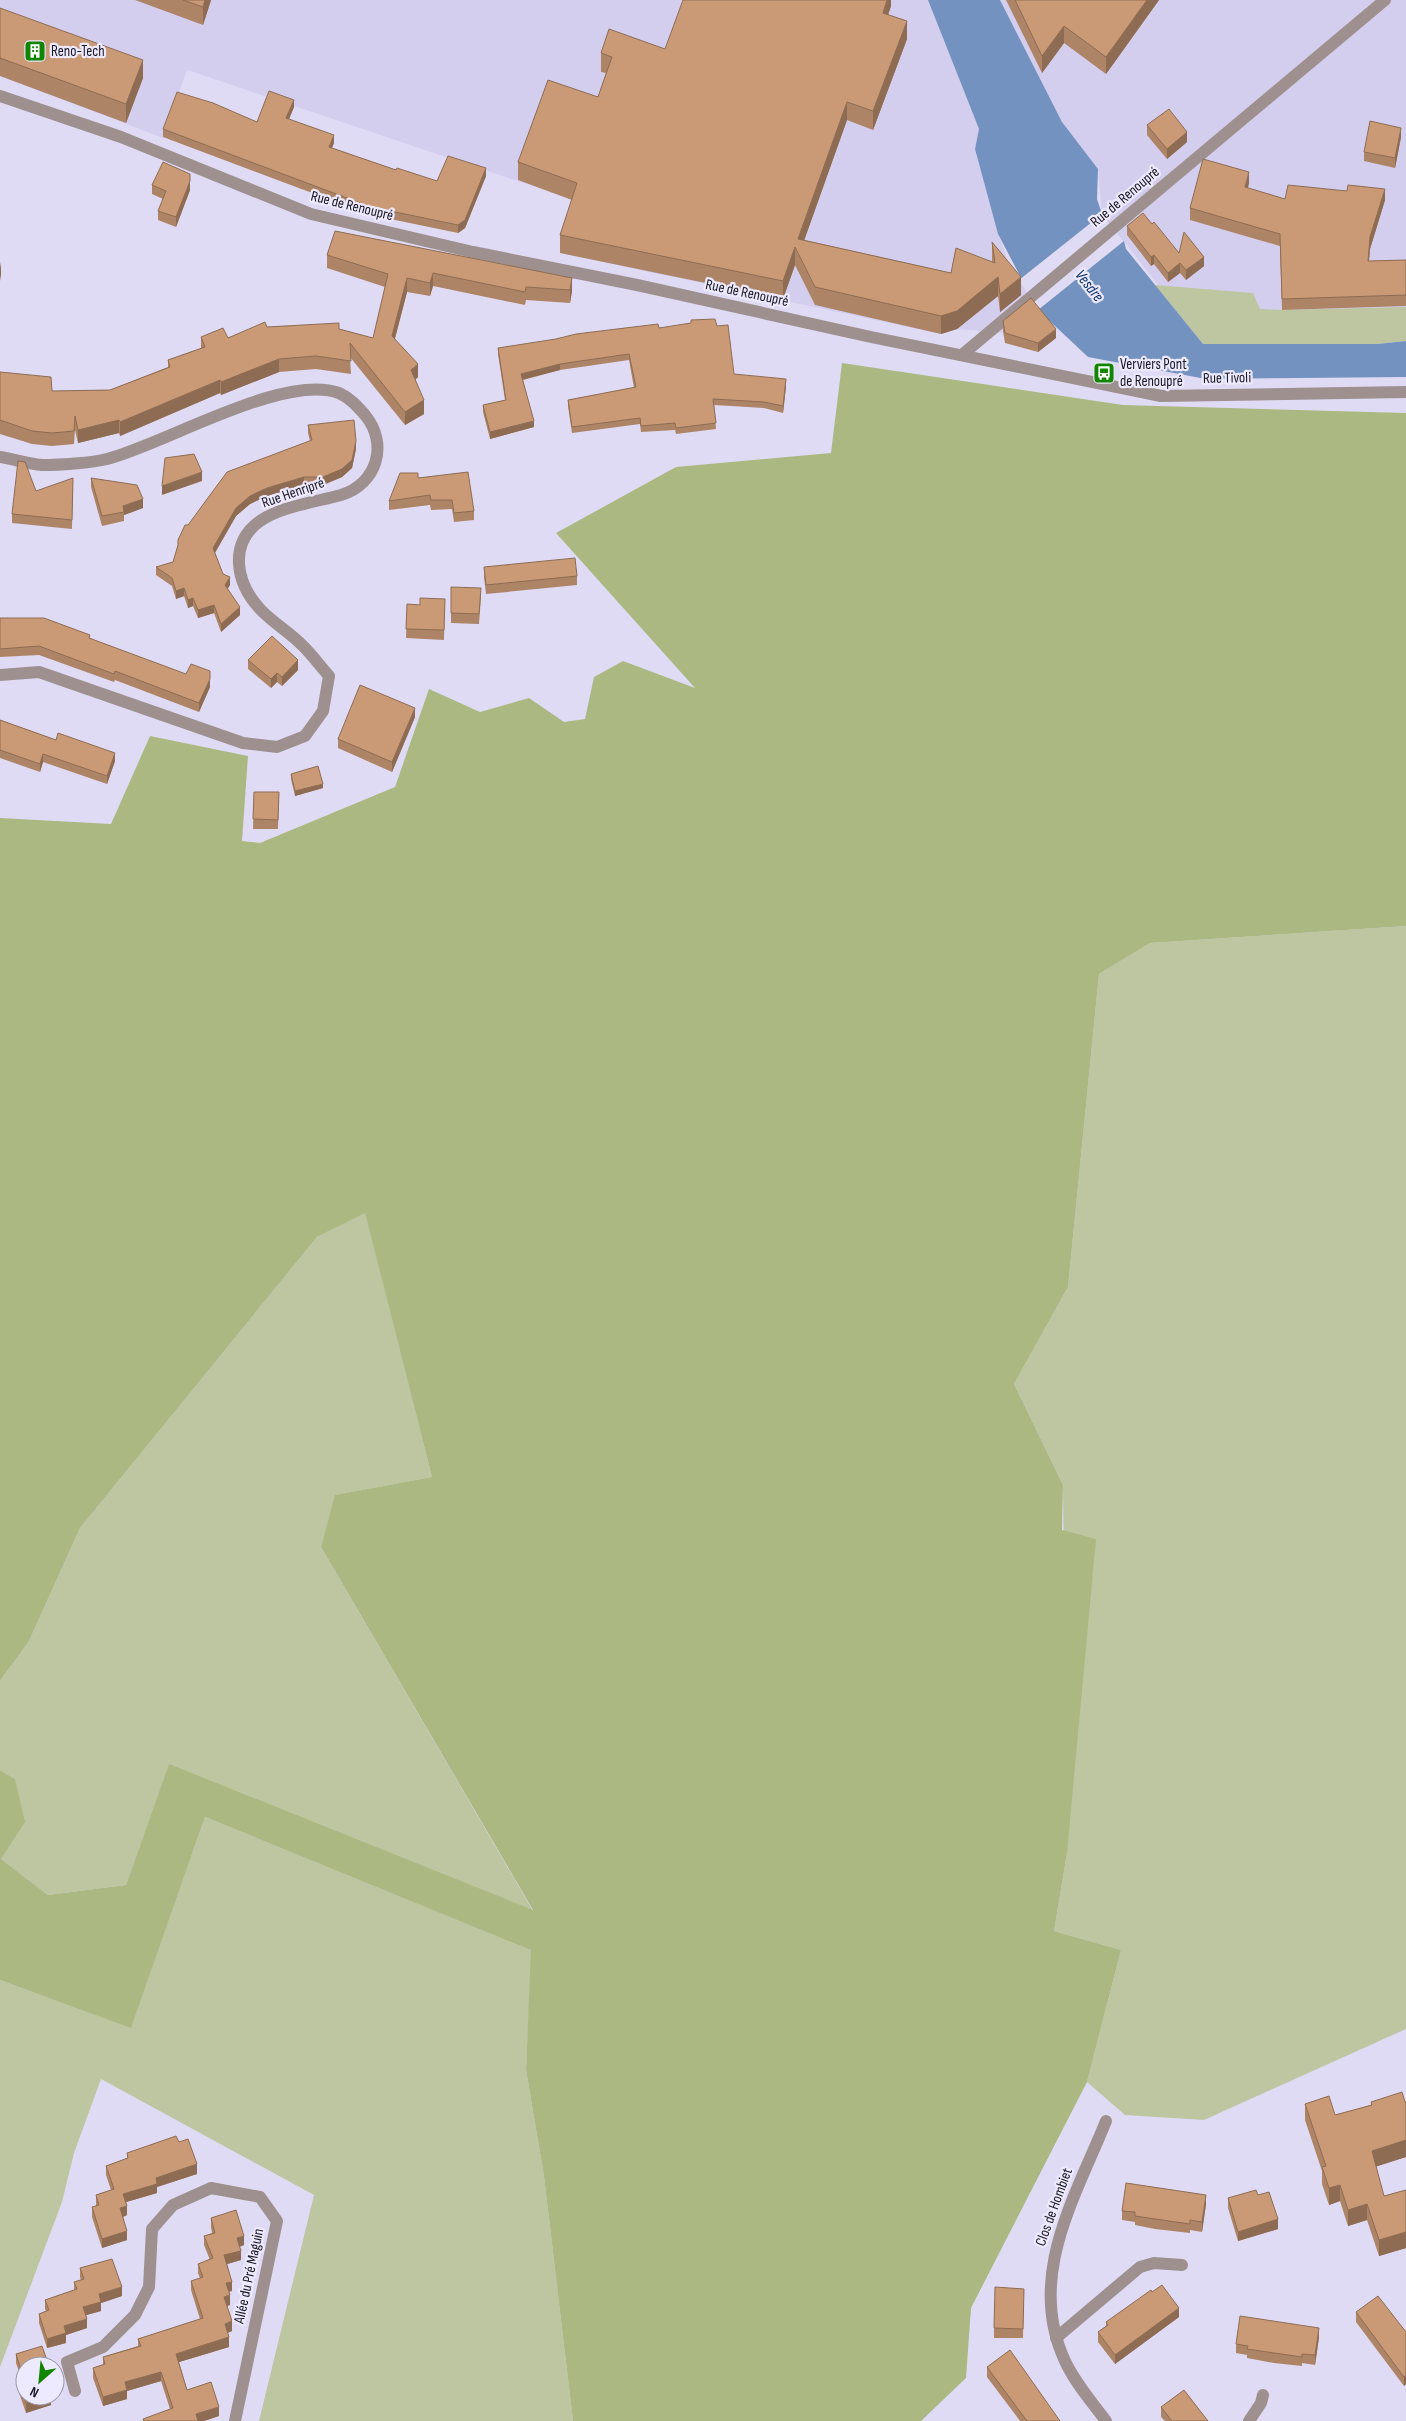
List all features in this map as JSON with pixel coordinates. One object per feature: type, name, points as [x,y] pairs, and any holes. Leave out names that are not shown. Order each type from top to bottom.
[{"type":"street","name":"Rue de Renoupré","points":[[0,96],[134,142],[311,214],[472,252],[637,285],[871,337],[963,354],[1385,0]]},
{"type":"street","name":"Rue Tivoli","points":[[963,354],[1161,396],[1406,392]]},
{"type":"street","name":"Rue Henripré","points":[[0,457],[41,465],[107,459],[208,419],[296,390],[338,393],[354,402],[372,423],[378,449],[371,476],[353,491],[284,511],[261,521],[251,530],[241,546],[238,565],[245,588],[260,609],[304,647],[329,676],[323,711],[305,736],[277,746],[243,743],[39,672],[0,675]]},
{"type":"street","name":"Clos de Hombiet","points":[[1106,2121],[1067,2213],[1053,2256],[1050,2294],[1056,2338],[1066,2362],[1106,2421]]},
{"type":"street","name":"Allée du Pré Maguin","points":[[75,2391],[67,2362],[103,2347],[135,2314],[149,2287],[152,2229],[173,2205],[211,2188],[260,2197],[277,2221],[235,2421]]},
{"type":"street","points":[[1056,2338],[1140,2267],[1154,2262],[1182,2265]]},
{"type":"street","points":[[1248,2421],[1261,2403],[1263,2394]]},
{"type":"shaded area","points":[[0,0],[928,0],[979,129],[975,149],[998,234],[1016,283],[1102,213],[1098,169],[1062,122],[1000,0],[1406,0],[1406,341],[1203,344],[1124,241],[1004,333],[957,329],[941,334],[560,253],[577,201],[187,70],[163,138],[0,76]]},
{"type":"green space","points":[[1155,285],[1253,293],[1260,309],[1406,307],[1406,341],[1377,344],[1203,344]]},
{"type":"green space","points":[[842,363],[1123,405],[1406,413],[1406,926],[1150,943],[1099,974],[1068,1287],[1014,1384],[1063,1485],[1062,1530],[1096,1539],[1067,1853],[1054,1931],[1121,1950],[1087,2082],[971,2308],[966,2378],[921,2421],[573,2421],[544,2176],[526,2070],[531,1950],[205,1817],[131,2028],[0,1980],[0,1770],[15,1779],[25,1822],[1,1859],[48,1895],[126,1885],[169,1764],[533,1910],[321,1547],[335,1495],[432,1477],[365,1213],[317,1237],[80,1528],[29,1641],[0,1681],[0,818],[111,824],[150,736],[248,756],[242,841],[260,843],[395,787],[429,689],[480,712],[529,698],[564,722],[585,719],[594,677],[623,661],[695,688],[556,533],[676,467],[831,453]]},
{"type":"green space","points":[[1406,926],[1406,2029],[1204,2120],[1125,2115],[1087,2082],[1121,1950],[1054,1931],[1067,1853],[1063,1485],[1014,1384],[1068,1287],[1099,974],[1150,943]]},
{"type":"green space","points":[[365,1212],[432,1477],[336,1495],[321,1547],[533,1911],[169,1765],[126,1885],[48,1895],[1,1859],[15,1779],[0,1770],[0,1681],[29,1641],[80,1528],[317,1237]]},
{"type":"green space","points":[[205,1817],[532,1950],[526,2070],[544,2176],[573,2421],[259,2421],[314,2195],[101,2079],[74,2153],[62,2202],[0,2367],[0,1980],[131,2027]]},
{"type":"water","name":"Vesdre","points":[[928,0],[1000,0],[1062,122],[1098,169],[1097,199],[1102,214],[1124,241],[1126,249],[1203,344],[1377,344],[1406,341],[1406,377],[1206,379],[1088,357],[1038,310],[998,234],[975,149],[979,129]]},
{"type":"pier","points":[[1102,214],[1124,241],[1038,310],[1019,280]]},
{"type":"building","points":[[183,0],[205,0],[203,7]]},
{"type":"building","points":[[683,0],[887,0],[883,13],[907,21],[873,111],[847,102],[798,239],[951,273],[956,248],[995,263],[992,242],[1021,277],[1000,294],[998,277],[957,311],[941,316],[815,287],[795,247],[783,281],[560,235],[577,183],[518,162],[548,80],[598,97],[612,57],[601,53],[609,29],[665,49]]},
{"type":"building","points":[[1015,0],[1147,0],[1106,57],[1064,26],[1042,56]]},
{"type":"building","name":"Reno-Tech","points":[[0,8],[143,60],[126,104],[0,58]]},
{"type":"building","points":[[269,91],[294,100],[286,118],[334,135],[329,147],[396,170],[397,168],[437,181],[448,156],[486,168],[465,220],[458,225],[371,207],[163,129],[177,92],[213,103],[257,122]]},
{"type":"building","points":[[1169,109],[1187,132],[1167,149],[1147,125]]},
{"type":"building","points":[[1370,121],[1401,128],[1395,158],[1364,152]]},
{"type":"building","points":[[1203,159],[1249,172],[1245,187],[1285,199],[1288,185],[1347,191],[1348,185],[1385,189],[1370,237],[1368,261],[1406,260],[1406,295],[1282,299],[1280,234],[1190,208]]},
{"type":"building","points":[[163,162],[190,174],[190,181],[176,217],[158,211],[166,191],[152,185]]},
{"type":"building","points":[[1143,213],[1152,224],[1154,222],[1179,253],[1184,232],[1204,257],[1186,270],[1180,263],[1168,273],[1154,255],[1151,257],[1127,226]]},
{"type":"building","points":[[335,231],[572,278],[570,290],[526,287],[525,292],[433,273],[430,283],[407,278],[392,336],[418,364],[411,370],[424,400],[405,412],[350,343],[351,361],[316,356],[279,359],[221,382],[220,380],[120,422],[119,420],[78,430],[75,416],[74,431],[52,433],[32,431],[0,420],[0,372],[51,377],[52,391],[110,390],[170,367],[168,360],[205,347],[201,337],[223,328],[228,338],[265,322],[267,327],[339,323],[339,329],[373,338],[388,274],[327,255]]},
{"type":"building","points":[[1031,298],[1056,329],[1038,343],[1005,333],[1003,321]]},
{"type":"building","points":[[715,319],[717,326],[728,325],[734,374],[786,379],[783,406],[764,402],[713,399],[716,423],[676,428],[675,423],[641,426],[640,418],[572,427],[568,400],[636,387],[629,354],[560,364],[521,374],[534,421],[490,432],[483,405],[506,400],[498,348],[576,334],[658,324],[659,328],[691,323],[691,320]]},
{"type":"building","points":[[354,420],[356,441],[352,460],[342,469],[323,477],[304,477],[267,488],[250,496],[236,508],[213,548],[223,574],[230,577],[225,585],[240,607],[221,624],[214,605],[198,610],[193,598],[188,600],[184,588],[176,591],[172,578],[156,567],[173,562],[178,540],[185,525],[188,525],[227,472],[312,440],[308,425]]},
{"type":"building","points":[[194,454],[202,472],[162,486],[165,458]]},
{"type":"building","points":[[18,461],[25,462],[36,491],[73,478],[72,520],[12,514]]},
{"type":"building","points":[[468,472],[474,511],[454,513],[452,500],[431,500],[430,495],[389,501],[400,473],[418,473],[418,478]]},
{"type":"building","points":[[91,478],[137,485],[143,499],[123,506],[124,512],[102,516]]},
{"type":"building","points":[[575,558],[577,576],[486,585],[484,567]]},
{"type":"building","points":[[451,587],[481,588],[479,614],[451,613]]},
{"type":"building","points":[[420,598],[445,599],[444,630],[406,629],[407,604],[420,605]]},
{"type":"building","points":[[0,618],[44,618],[90,635],[89,638],[186,674],[191,664],[210,671],[210,679],[199,703],[115,671],[114,674],[39,646],[0,649]]},
{"type":"building","points":[[272,636],[298,660],[282,677],[277,673],[271,679],[248,660]]},
{"type":"building","points":[[360,685],[415,708],[392,762],[338,739]]},
{"type":"building","points":[[0,720],[56,740],[58,733],[115,753],[107,776],[43,754],[40,764],[0,750]]},
{"type":"building","points":[[318,766],[323,784],[295,791],[291,774]]},
{"type":"building","points":[[254,792],[279,792],[278,820],[253,819]]},
{"type":"building","points":[[1402,2092],[1406,2102],[1406,2140],[1372,2151],[1384,2196],[1406,2190],[1406,2232],[1379,2240],[1367,2204],[1348,2210],[1340,2185],[1329,2188],[1322,2167],[1326,2166],[1305,2104],[1329,2096],[1335,2115],[1372,2105],[1371,2102]]},
{"type":"building","points":[[176,2136],[179,2142],[188,2139],[197,2164],[156,2178],[157,2184],[123,2194],[127,2206],[120,2208],[127,2231],[102,2239],[92,2207],[99,2205],[96,2195],[114,2189],[106,2166],[128,2158],[127,2153]]},
{"type":"building","points":[[1126,2183],[1206,2195],[1202,2222],[1190,2220],[1190,2224],[1135,2216],[1135,2212],[1122,2211]]},
{"type":"building","points":[[1256,2190],[1258,2195],[1269,2192],[1278,2219],[1238,2232],[1228,2198]]},
{"type":"building","points":[[236,2210],[244,2236],[237,2238],[241,2251],[224,2255],[232,2282],[226,2283],[230,2295],[224,2297],[232,2321],[225,2324],[229,2337],[176,2354],[187,2390],[211,2382],[219,2407],[196,2414],[198,2421],[144,2421],[143,2419],[173,2408],[161,2372],[125,2382],[127,2390],[103,2397],[93,2368],[105,2364],[103,2357],[141,2346],[138,2339],[203,2318],[191,2281],[203,2277],[198,2264],[213,2258],[204,2236],[215,2233],[211,2218]]},
{"type":"building","points":[[112,2259],[122,2287],[99,2294],[101,2302],[83,2307],[87,2319],[64,2326],[66,2333],[47,2339],[39,2314],[49,2310],[45,2300],[77,2289],[74,2282],[84,2279],[80,2268]]},
{"type":"building","points":[[1162,2285],[1179,2308],[1115,2355],[1098,2332],[1108,2325],[1106,2322],[1151,2290],[1152,2292]]},
{"type":"building","points":[[995,2287],[1024,2289],[1023,2329],[994,2328]]},
{"type":"building","points":[[1378,2296],[1406,2332],[1406,2375],[1404,2377],[1356,2312]]},
{"type":"building","points":[[1240,2316],[1319,2328],[1315,2355],[1302,2354],[1302,2357],[1247,2349],[1248,2346],[1236,2344]]},
{"type":"building","points":[[42,2346],[46,2356],[17,2356],[16,2354]]},
{"type":"building","points":[[1010,2350],[1060,2421],[1027,2421],[987,2367]]},
{"type":"building","points":[[1184,2390],[1208,2421],[1172,2421],[1161,2407]]},
{"type":"place","name":"Reno-Tech","points":[[35,51]]},
{"type":"place","name":"Verviers Pont de Renoupré","points":[[1104,373]]}]
